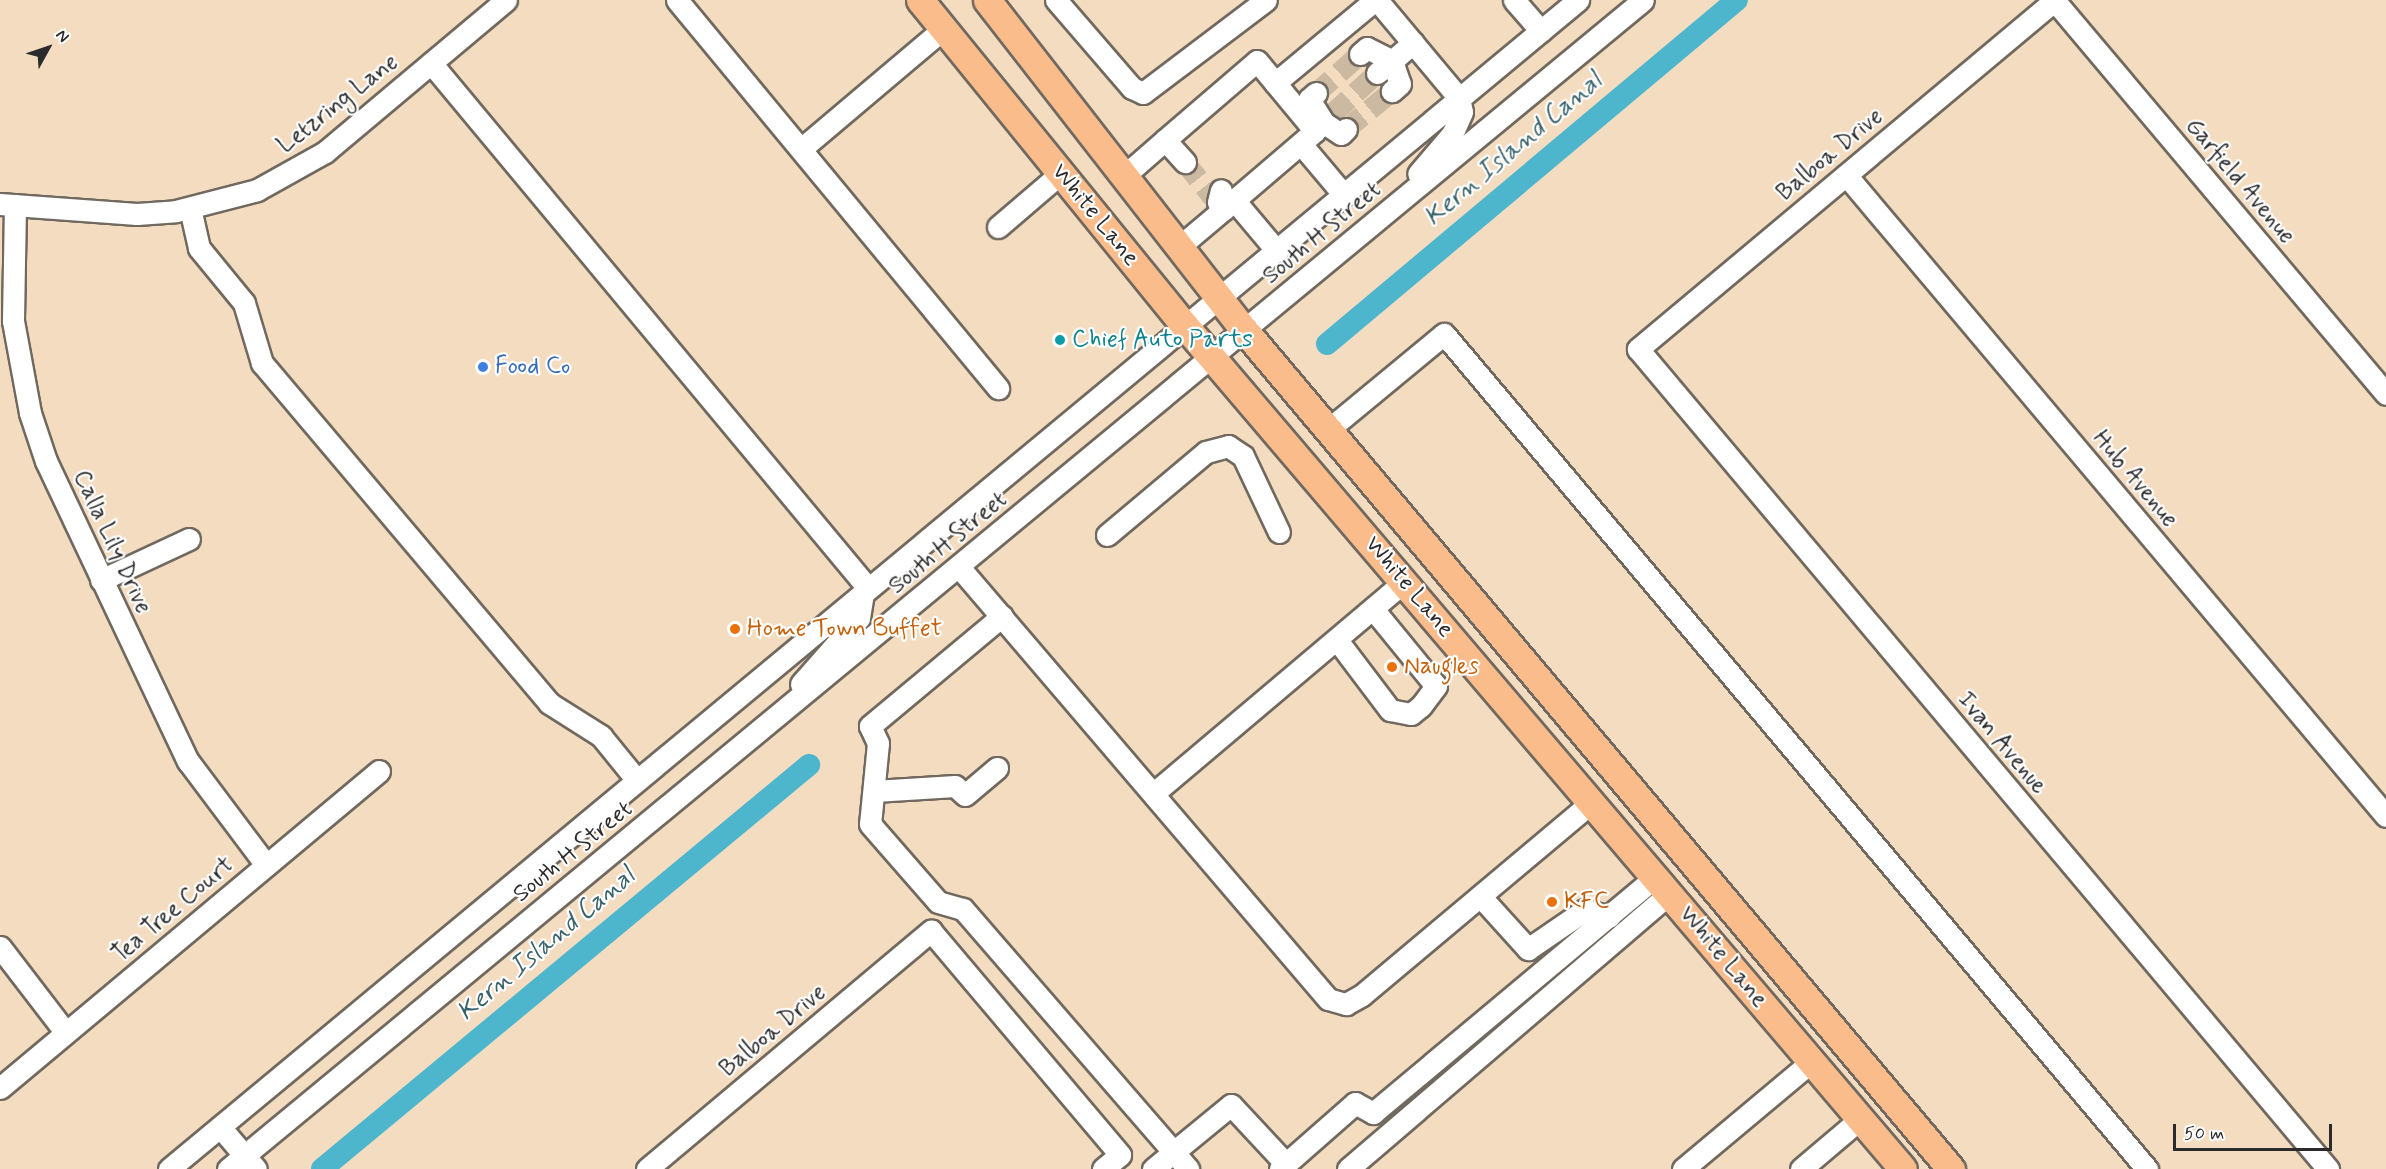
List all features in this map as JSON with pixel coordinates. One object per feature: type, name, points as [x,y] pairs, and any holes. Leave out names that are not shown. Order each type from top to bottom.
[{"type":"main road","name":"White Lane","points":[[920,0],[1185,326],[1903,1169]]},
{"type":"main road","name":"White Lane","points":[[982,1],[1125,175],[1245,331],[1952,1169]]},
{"type":"main road","points":[[1592,802],[1628,808],[1755,935]]},
{"type":"street","name":"Letzring Lane","points":[[8,205],[137,214],[190,208],[257,190],[293,173],[507,0]]},
{"type":"street","points":[[677,0],[998,388]]},
{"type":"street","points":[[1056,0],[1132,88],[1143,93],[1266,0]]},
{"type":"street","points":[[1275,83],[1376,0],[1459,99],[1462,112],[1452,134],[1381,218]]},
{"type":"street","points":[[1514,0],[1541,31]]},
{"type":"street","name":"South H Street","points":[[169,1169],[636,779],[1578,0]]},
{"type":"street","name":"South H Street","points":[[228,1169],[251,1162],[761,730],[1643,0]]},
{"type":"street","name":"Balboa Drive","points":[[1638,349],[2054,0]]},
{"type":"street","name":"Garfield Avenue","points":[[2054,0],[2386,394]]},
{"type":"street","points":[[801,150],[943,29]]},
{"type":"street","points":[[1385,67],[1413,43]]},
{"type":"street","points":[[1360,54],[1367,48],[1400,84],[1392,91]]},
{"type":"street","points":[[1125,175],[1168,143],[1257,61],[1275,83],[1324,128]]},
{"type":"street","points":[[431,63],[865,590],[859,618],[761,730]]},
{"type":"street","points":[[1316,93],[1309,99],[1324,128],[1344,195]]},
{"type":"street","points":[[1180,246],[1219,200],[1324,128]]},
{"type":"street","points":[[1168,143],[1186,147],[1185,162]]},
{"type":"street","points":[[998,227],[1061,173]]},
{"type":"street","name":"Hub Avenue","points":[[1846,175],[2386,816]]},
{"type":"street","points":[[1219,200],[1276,251]]},
{"type":"street","name":"Calla Lily Drive","points":[[8,205],[13,321],[30,413],[101,580],[188,761],[266,865]]},
{"type":"street","points":[[190,208],[199,248],[244,303],[262,363],[549,703],[602,736],[636,779]]},
{"type":"street","points":[[1329,429],[1444,334],[2147,1169]]},
{"type":"street","name":"Ivan Avenue","points":[[1638,349],[2328,1169]]},
{"type":"street","points":[[1107,535],[1206,452],[1228,446],[1243,456],[1279,532]]},
{"type":"street","points":[[101,580],[189,539]]},
{"type":"street","points":[[959,567],[1328,999],[1346,1004],[1362,995],[1592,802]]},
{"type":"street","points":[[1154,793],[1404,582]]},
{"type":"street","points":[[1337,640],[1390,710],[1411,714],[1436,686],[1373,609]]},
{"type":"street","points":[[1002,616],[870,726],[878,743],[870,824],[938,902],[963,909],[1188,1169]]},
{"type":"street","points":[[873,791],[955,786],[965,795],[997,768]]},
{"type":"street","name":"Tea Tree Court","points":[[0,1088],[379,771]]},
{"type":"street","points":[[1153,1169],[1231,1105],[1283,1166],[1355,1103],[1373,1113],[1609,917],[1662,885]]},
{"type":"street","points":[[1348,1169],[1662,885]]},
{"type":"street","points":[[1480,896],[1528,949],[1537,947],[1586,910],[1609,917]]},
{"type":"street","name":"Balboa Drive","points":[[647,1169],[931,931],[1120,1155],[1103,1169]]},
{"type":"street","points":[[0,947],[66,1033]]},
{"type":"street","points":[[1537,947],[1553,965]]},
{"type":"street","points":[[1683,1169],[1812,1062]]},
{"type":"street","points":[[1801,1169],[1860,1119]]},
{"type":"street","points":[[220,1127],[251,1162]]},
{"type":"waterway","name":"Kern Island Canal","points":[[1327,344],[1737,0]]},
{"type":"waterway","name":"Kern Island Canal","points":[[322,1169],[809,765]]},
{"type":"tunnel","points":[[1316,93],[1360,54]]},
{"type":"tunnel","points":[[1333,113],[1377,73]]},
{"type":"tunnel","points":[[1346,129],[1392,91]]},
{"type":"tunnel","points":[[1185,162],[1213,197]]},
{"type":"place","name":"Chief Auto Parts","points":[[1060,340]]},
{"type":"place","name":"Food Co","points":[[483,367]]},
{"type":"place","name":"Home Town Buffet","points":[[735,629]]},
{"type":"place","name":"Naugles","points":[[1392,667]]},
{"type":"place","name":"KFC","points":[[1552,902]]}]
